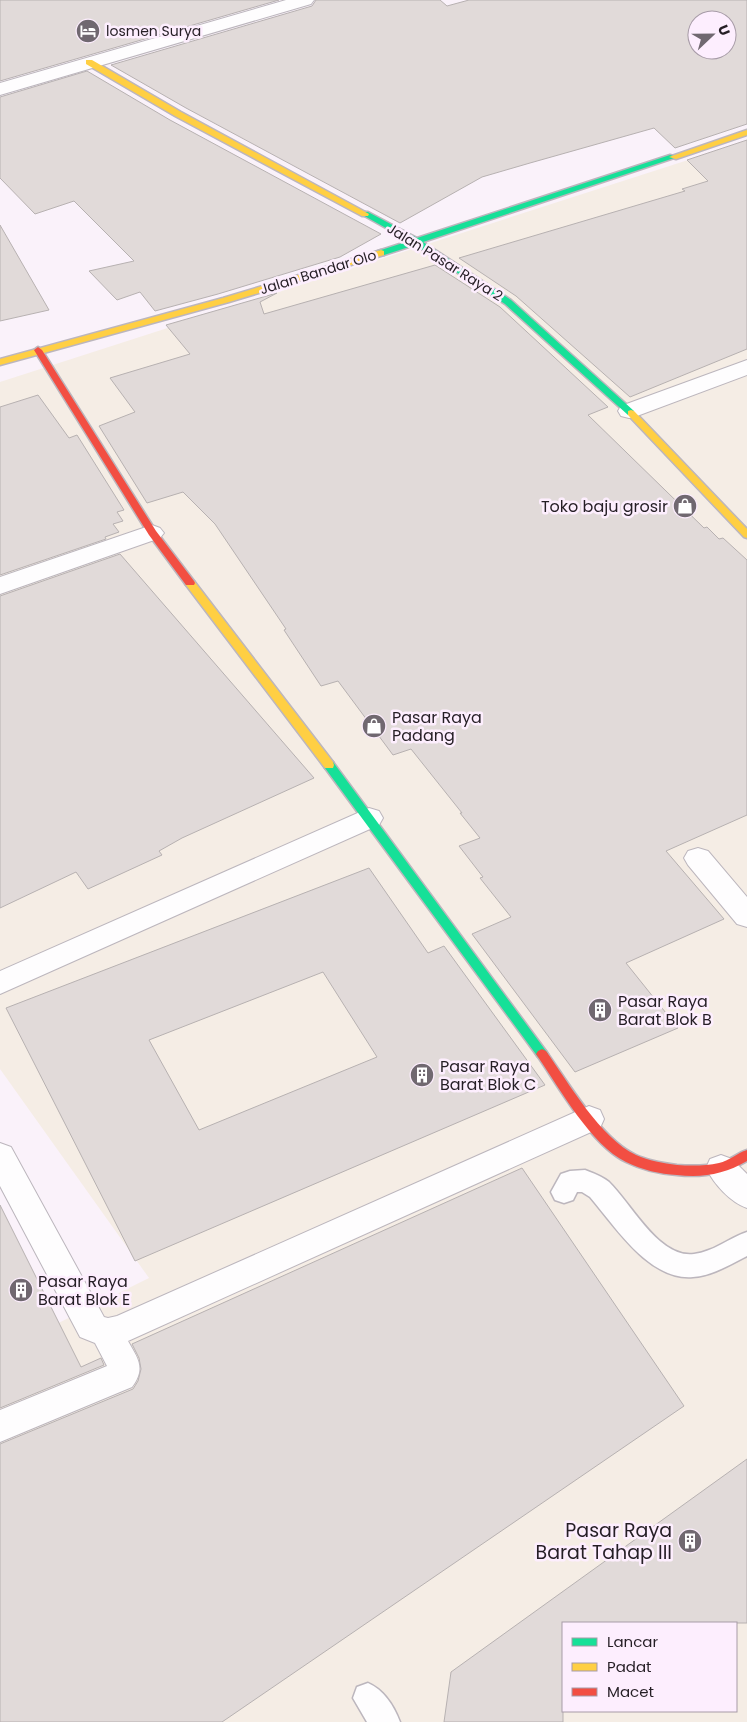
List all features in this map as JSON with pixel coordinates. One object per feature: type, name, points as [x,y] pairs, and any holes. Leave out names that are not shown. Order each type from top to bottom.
[{"type":"street","points":[[0,89],[305,0]]},
{"type":"street","name":"Jalan Pasar Raya 2","points":[[89,62],[178,114],[417,242],[508,302],[629,411],[747,535]]},
{"type":"street","name":"Jalan Bandar Olo","points":[[0,362],[38,350],[226,300],[417,242],[747,132]]},
{"type":"street","points":[[38,350],[152,533],[369,818],[589,1119],[621,1153],[648,1166],[691,1171],[734,1161],[747,1195]]},
{"type":"street","points":[[629,411],[747,367]]},
{"type":"street","points":[[0,586],[152,533]]},
{"type":"street","points":[[0,983],[369,818]]},
{"type":"street","points":[[698,858],[747,916]]},
{"type":"street","points":[[108,1334],[589,1119]]},
{"type":"street","points":[[0,1426],[120,1376],[124,1371],[124,1366],[108,1334],[92,1327],[5,1175]]},
{"type":"lane","points":[[564,1192],[570,1182],[585,1181],[598,1189],[646,1246],[672,1263],[693,1266],[714,1260],[747,1243]]},
{"type":"lane","points":[[368,1698],[384,1722]]},
{"type":"shaded area","name":"Pasar Raya Padang","points":[[747,141],[747,1722],[0,1722],[0,1352],[149,1278],[0,1069],[0,382]]},
{"type":"building","points":[[0,0],[279,0],[0,81]]},
{"type":"building","points":[[316,0],[440,0],[447,6],[469,0],[747,0],[747,124],[675,148],[654,128],[530,163],[482,177],[400,223],[186,108],[111,65],[312,6]]},
{"type":"building","points":[[87,71],[170,120],[381,234],[340,257],[155,311],[140,292],[117,300],[89,271],[134,261],[74,201],[35,214],[0,178],[0,97]]},
{"type":"building","points":[[747,140],[747,349],[630,397],[516,296],[459,258],[685,191],[682,189],[708,181],[687,160]]},
{"type":"building","points":[[0,225],[49,310],[0,321]]},
{"type":"building","points":[[435,265],[500,307],[608,407],[588,415],[704,528],[707,527],[719,539],[723,538],[747,560],[747,815],[666,851],[724,919],[626,963],[678,1028],[575,1072],[472,934],[511,917],[480,878],[483,877],[459,846],[480,838],[460,813],[462,813],[411,749],[393,755],[338,681],[321,686],[284,630],[286,629],[215,524],[183,492],[147,503],[99,426],[135,412],[110,378],[190,354],[166,325],[277,293],[260,302],[264,314]]},
{"type":"building","points":[[38,395],[69,438],[77,435],[124,510],[117,512],[123,521],[113,524],[119,532],[105,537],[106,539],[0,575],[0,407]]},
{"type":"building","points":[[120,554],[314,778],[182,838],[159,851],[162,855],[88,889],[76,872],[0,908],[0,596]]},
{"type":"building","name":"Pasar Raya Barat Blok C","points":[[369,868],[428,953],[444,946],[545,1085],[135,1261],[6,1008]],"holes":[[[323,972],[377,1057],[199,1130],[149,1040]]]},
{"type":"building","points":[[522,1168],[684,1406],[222,1722],[0,1722],[0,1444],[133,1389],[138,1381],[141,1369],[139,1358],[132,1344]]},
{"type":"building","name":"Pasar Raya Barat Blok E","points":[[0,1205],[81,1367],[101,1358],[104,1365],[0,1408]]},
{"type":"building","name":"Pasar Raya Barat Tahap III","points":[[747,1459],[747,1623],[562,1622],[563,1722],[444,1722],[451,1672]]},
{"type":"traffic: fast","points":[[381,253],[673,157]]},
{"type":"traffic: fast","points":[[365,214],[417,242],[508,302],[631,413]]},
{"type":"traffic: fast","points":[[329,765],[542,1054]]},
{"type":"traffic: slow","points":[[89,62],[178,114],[365,214]]},
{"type":"traffic: slow","points":[[673,157],[747,132]]},
{"type":"traffic: slow","points":[[0,362],[226,300],[381,253]]},
{"type":"traffic: slow","points":[[631,413],[747,535]]},
{"type":"traffic: slow","points":[[190,583],[329,765]]},
{"type":"traffic: jam","points":[[38,350],[152,533],[190,583]]},
{"type":"traffic: jam","points":[[542,1054],[598,1131],[620,1152],[630,1158],[654,1167],[696,1171],[723,1167],[747,1155]]},
{"type":"place","name":"losmen Surya","points":[[88,31]]},
{"type":"place","name":"Toko baju grosir","points":[[685,506]]},
{"type":"place","name":"Pasar Raya Padang","points":[[374,726]]},
{"type":"place","name":"Pasar Raya Barat Blok B","points":[[600,1010]]},
{"type":"place","name":"Pasar Raya Barat Blok C","points":[[422,1075]]},
{"type":"place","name":"Pasar Raya Barat Blok E","points":[[21,1290]]},
{"type":"place","name":"Pasar Raya Barat Tahap III","points":[[690,1541]]}]
